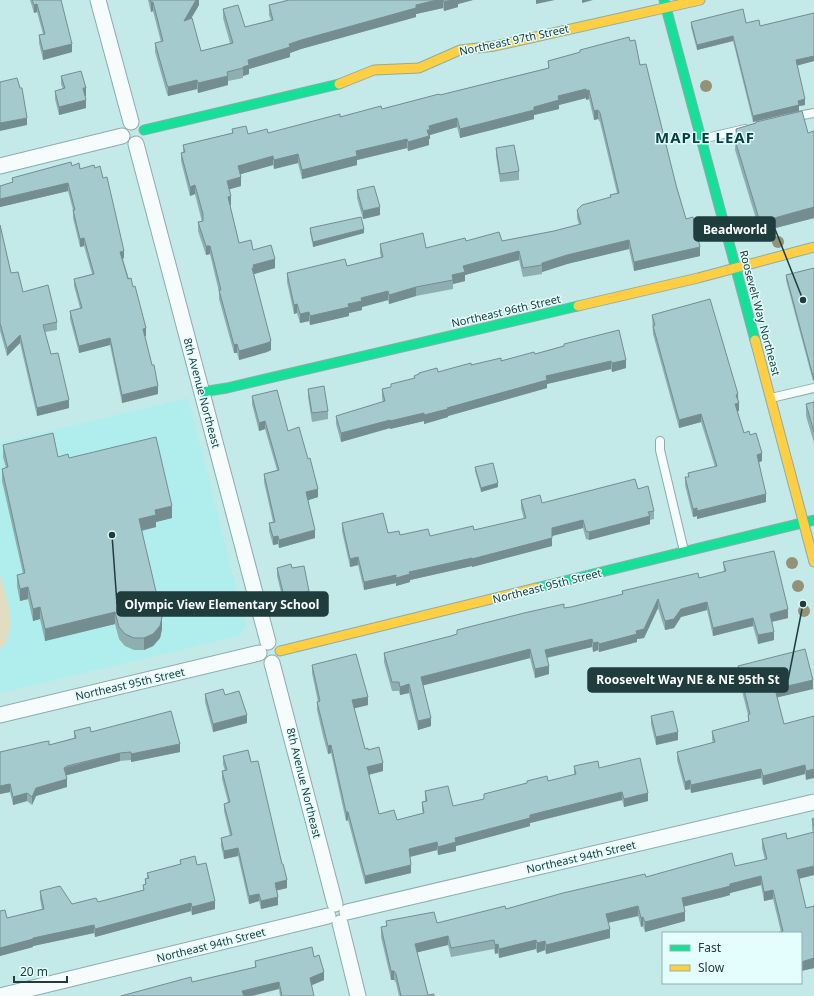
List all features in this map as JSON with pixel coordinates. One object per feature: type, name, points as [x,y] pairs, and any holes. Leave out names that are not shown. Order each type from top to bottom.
[{"type":"street","points":[[98,0],[130,122]]},
{"type":"street","name":"Northeast 97th Street","points":[[144,130],[347,82],[374,70],[420,68],[460,50],[495,46],[629,15],[642,14],[665,4],[700,0]]},
{"type":"street","name":"Roosevelt Way Northeast","points":[[665,4],[814,562]]},
{"type":"street","points":[[130,122],[139,123],[144,130],[143,139],[136,144],[128,143],[122,136],[124,127],[130,122]]},
{"type":"street","points":[[0,166],[122,136]]},
{"type":"street","name":"8th Avenue Northeast","points":[[136,144],[270,652],[358,996]]},
{"type":"street","name":"Northeast 96th Street","points":[[202,392],[227,388],[655,288],[814,247]]},
{"type":"street","name":"Northeast 95th Street","points":[[0,715],[270,652],[814,520]]},
{"type":"street","name":"Northeast 94th Street","points":[[0,996],[337,914],[814,802]]},
{"type":"lane","points":[[785,119],[814,112]]},
{"type":"lane","points":[[701,139],[757,126]]},
{"type":"lane","points":[[771,398],[814,388]]},
{"type":"lane","points":[[660,441],[660,450],[684,552]]},
{"type":"shaded area","points":[[188,398],[246,626],[239,636],[0,693],[0,443]]},
{"type":"shaded area","points":[[0,574],[8,603],[10,623],[6,641],[0,650]]},
{"type":"building","points":[[32,0],[61,0],[72,44],[43,51],[39,35],[45,34],[37,4],[34,5]]},
{"type":"building","points":[[150,0],[196,0],[184,21],[192,18],[201,51],[233,43],[223,9],[238,5],[245,27],[273,20],[269,5],[289,0],[437,0],[416,5],[416,8],[289,44],[290,47],[248,60],[249,65],[227,72],[228,76],[198,83],[197,80],[168,87],[155,43],[163,41],[153,2]]},
{"type":"building","points":[[743,9],[746,23],[759,20],[760,26],[814,13],[814,56],[796,60],[805,99],[798,101],[799,105],[753,116],[733,36],[697,45],[691,22]]},
{"type":"building","points":[[629,37],[630,41],[635,40],[640,65],[646,64],[686,219],[693,217],[700,247],[634,262],[629,240],[567,255],[542,263],[542,265],[523,268],[519,251],[463,266],[465,272],[452,275],[453,280],[416,287],[389,295],[388,291],[361,298],[362,301],[348,304],[349,307],[310,316],[309,312],[300,314],[297,304],[294,305],[287,273],[345,259],[347,266],[383,257],[380,244],[423,233],[426,248],[465,238],[466,241],[499,232],[502,241],[581,224],[577,210],[582,205],[611,197],[610,195],[619,193],[600,113],[598,110],[594,111],[589,90],[586,91],[586,89],[558,96],[559,100],[534,107],[534,110],[460,129],[457,118],[429,126],[430,130],[427,130],[429,136],[408,142],[407,139],[356,151],[357,156],[302,170],[298,154],[274,160],[273,156],[238,166],[241,177],[227,181],[231,196],[228,197],[239,243],[251,240],[253,250],[271,245],[275,259],[253,265],[254,268],[252,268],[271,341],[239,351],[237,344],[234,345],[219,290],[221,290],[210,246],[206,246],[198,222],[203,221],[203,214],[195,185],[190,187],[181,153],[185,152],[183,145],[233,133],[232,129],[246,126],[248,134],[267,129],[268,133],[340,114],[340,117],[381,106],[382,109],[439,94],[440,95],[549,68],[548,61],[580,52],[580,50]]},
{"type":"building","points":[[81,71],[86,88],[83,88],[86,100],[59,107],[55,91],[65,88],[61,76]]},
{"type":"building","points":[[17,78],[20,88],[22,88],[27,118],[0,123],[0,82]]},
{"type":"building","points":[[802,111],[808,133],[814,131],[814,207],[760,222],[735,140],[737,139],[736,129],[756,122]]},
{"type":"building","points":[[514,145],[519,171],[500,174],[496,148]]},
{"type":"building","points":[[71,162],[72,166],[79,163],[80,169],[94,165],[95,168],[100,166],[103,178],[107,177],[124,251],[120,252],[128,279],[131,278],[133,287],[135,286],[146,328],[143,329],[152,365],[154,365],[158,386],[122,395],[110,338],[79,346],[70,311],[82,308],[74,279],[94,274],[84,238],[80,239],[68,183],[0,199],[0,186],[13,182],[12,178]]},
{"type":"building","points":[[374,186],[380,207],[363,211],[357,190]]},
{"type":"building","points":[[361,217],[364,229],[313,242],[310,228]]},
{"type":"building","points":[[0,225],[11,273],[18,272],[23,292],[48,285],[57,322],[43,325],[51,354],[58,353],[69,400],[37,408],[20,335],[7,348],[0,323]]},
{"type":"building","points":[[814,268],[814,375],[813,376],[786,275]]},
{"type":"building","points":[[710,299],[738,394],[736,395],[739,403],[735,404],[744,433],[749,431],[750,435],[756,433],[762,453],[757,455],[766,494],[697,511],[697,508],[693,509],[685,477],[689,477],[688,473],[717,466],[701,414],[679,420],[653,326],[655,325],[652,315]]},
{"type":"building","points":[[619,330],[626,360],[612,363],[611,361],[546,376],[547,380],[447,408],[448,409],[424,415],[424,413],[390,420],[341,433],[336,416],[385,401],[382,389],[391,387],[391,384],[415,378],[414,376],[419,373],[437,368],[438,372],[471,363],[471,365],[501,358],[501,361],[534,352],[535,354],[564,346],[564,344]]},
{"type":"building","points":[[324,386],[328,411],[312,413],[308,389]]},
{"type":"building","points":[[277,390],[288,431],[299,427],[308,459],[310,458],[318,489],[306,492],[315,530],[279,540],[278,536],[273,537],[269,523],[275,522],[264,474],[279,470],[265,421],[259,423],[252,396]]},
{"type":"building","points":[[814,402],[814,432],[806,404]]},
{"type":"building","points":[[53,433],[58,457],[68,454],[69,458],[156,437],[172,506],[155,510],[156,515],[139,519],[162,617],[160,626],[153,634],[144,638],[134,638],[125,634],[119,627],[115,612],[45,629],[40,607],[33,609],[28,587],[20,589],[17,575],[25,573],[2,469],[8,467],[3,445]]},
{"type":"building","points":[[493,463],[498,483],[481,488],[475,467]]},
{"type":"building","points":[[635,479],[638,489],[648,486],[654,511],[648,512],[650,516],[589,532],[586,531],[583,520],[552,528],[552,538],[472,559],[409,572],[410,574],[396,578],[396,575],[364,582],[358,557],[350,559],[342,523],[383,513],[388,533],[399,531],[400,535],[428,529],[430,536],[473,526],[474,530],[526,518],[521,500],[540,495],[542,503]]},
{"type":"building","points":[[774,551],[788,609],[770,614],[774,632],[758,635],[753,618],[713,628],[707,602],[681,609],[674,619],[665,621],[658,599],[644,629],[636,631],[637,634],[599,644],[598,642],[593,643],[592,639],[545,650],[549,666],[535,669],[530,649],[421,677],[431,718],[418,721],[409,684],[400,687],[399,682],[392,682],[384,653],[451,636],[457,634],[457,630],[524,613],[564,604],[564,608],[571,607],[623,594],[622,591],[698,573],[699,578],[726,571],[723,562]]},
{"type":"building","points":[[291,564],[292,568],[304,566],[309,591],[306,592],[306,595],[289,599],[288,595],[284,596],[277,568]]},
{"type":"building","points":[[805,649],[813,680],[775,689],[784,724],[814,716],[814,769],[806,771],[805,765],[763,776],[761,769],[691,785],[690,780],[685,782],[677,752],[715,742],[712,731],[749,721],[748,715],[750,714],[738,666]]},
{"type":"building","points":[[356,654],[368,697],[352,700],[365,749],[368,748],[368,750],[379,747],[383,763],[367,767],[379,814],[394,810],[397,820],[424,813],[422,802],[427,801],[425,791],[448,786],[453,806],[484,799],[484,794],[527,783],[527,781],[547,776],[548,781],[576,774],[574,766],[598,761],[599,768],[640,758],[648,793],[624,799],[622,792],[530,815],[530,818],[455,838],[456,842],[438,847],[437,842],[409,849],[411,865],[365,876],[348,812],[346,812],[331,745],[328,746],[317,702],[320,701],[312,665]]},
{"type":"building","points":[[223,689],[225,695],[239,691],[247,715],[213,724],[205,694]]},
{"type":"building","points":[[171,711],[180,744],[131,754],[131,752],[120,753],[67,766],[64,768],[67,779],[36,788],[32,797],[27,793],[13,797],[10,784],[0,786],[0,752],[49,741],[49,745],[76,738],[74,731],[90,727],[91,732]]},
{"type":"building","points":[[673,711],[678,732],[656,737],[651,716]]},
{"type":"building","points":[[248,750],[251,762],[258,761],[287,880],[275,883],[278,897],[261,901],[259,894],[249,896],[238,848],[224,851],[221,838],[232,835],[224,804],[230,802],[222,771],[227,770],[223,756]]},
{"type":"building","points":[[814,832],[814,866],[797,870],[806,908],[814,906],[814,958],[802,962],[802,932],[780,932],[783,931],[773,890],[764,892],[761,876],[730,884],[730,886],[723,888],[682,898],[685,912],[645,922],[643,917],[641,918],[638,906],[606,914],[610,929],[546,945],[545,941],[537,943],[536,940],[499,949],[498,944],[495,945],[494,940],[451,948],[448,936],[415,944],[428,995],[434,994],[434,996],[401,996],[396,974],[394,971],[391,971],[381,927],[387,926],[386,921],[434,912],[437,923],[505,906],[506,909],[563,893],[645,874],[646,877],[732,853],[735,866],[767,859],[762,839],[786,833],[787,839]]},
{"type":"building","points":[[195,856],[197,865],[206,863],[215,901],[192,907],[191,903],[95,929],[94,925],[33,938],[0,948],[0,911],[5,910],[7,918],[44,909],[40,891],[60,886],[72,904],[96,898],[98,902],[144,890],[143,885],[146,884],[145,879],[149,878],[147,873],[181,864],[180,860]]},
{"type":"building","points":[[312,947],[314,957],[319,955],[324,972],[310,978],[314,996],[282,996],[279,982],[242,991],[244,996],[121,996],[191,977],[192,982],[256,967],[255,961]]},
{"type":"traffic: fast","points":[[664,0],[755,340]]},
{"type":"traffic: fast","points":[[144,130],[339,84]]},
{"type":"traffic: fast","points":[[202,392],[227,388],[578,306]]},
{"type":"traffic: fast","points":[[536,588],[814,520]]},
{"type":"traffic: slow","points":[[339,84],[374,70],[419,68],[460,50],[495,46],[700,0]]},
{"type":"traffic: slow","points":[[578,306],[698,278],[814,247]]},
{"type":"traffic: slow","points":[[755,340],[814,562]]},
{"type":"traffic: slow","points":[[280,651],[536,588]]},
{"type":"place","name":"Beadworld","points":[[803,300]]},
{"type":"place","name":"Olympic View Elementary School","points":[[112,535]]},
{"type":"place","name":"Roosevelt Way NE & NE 95th St","points":[[803,604]]},
{"type":"district","name":"MAPLE LEAF","points":[[705,138]]}]
